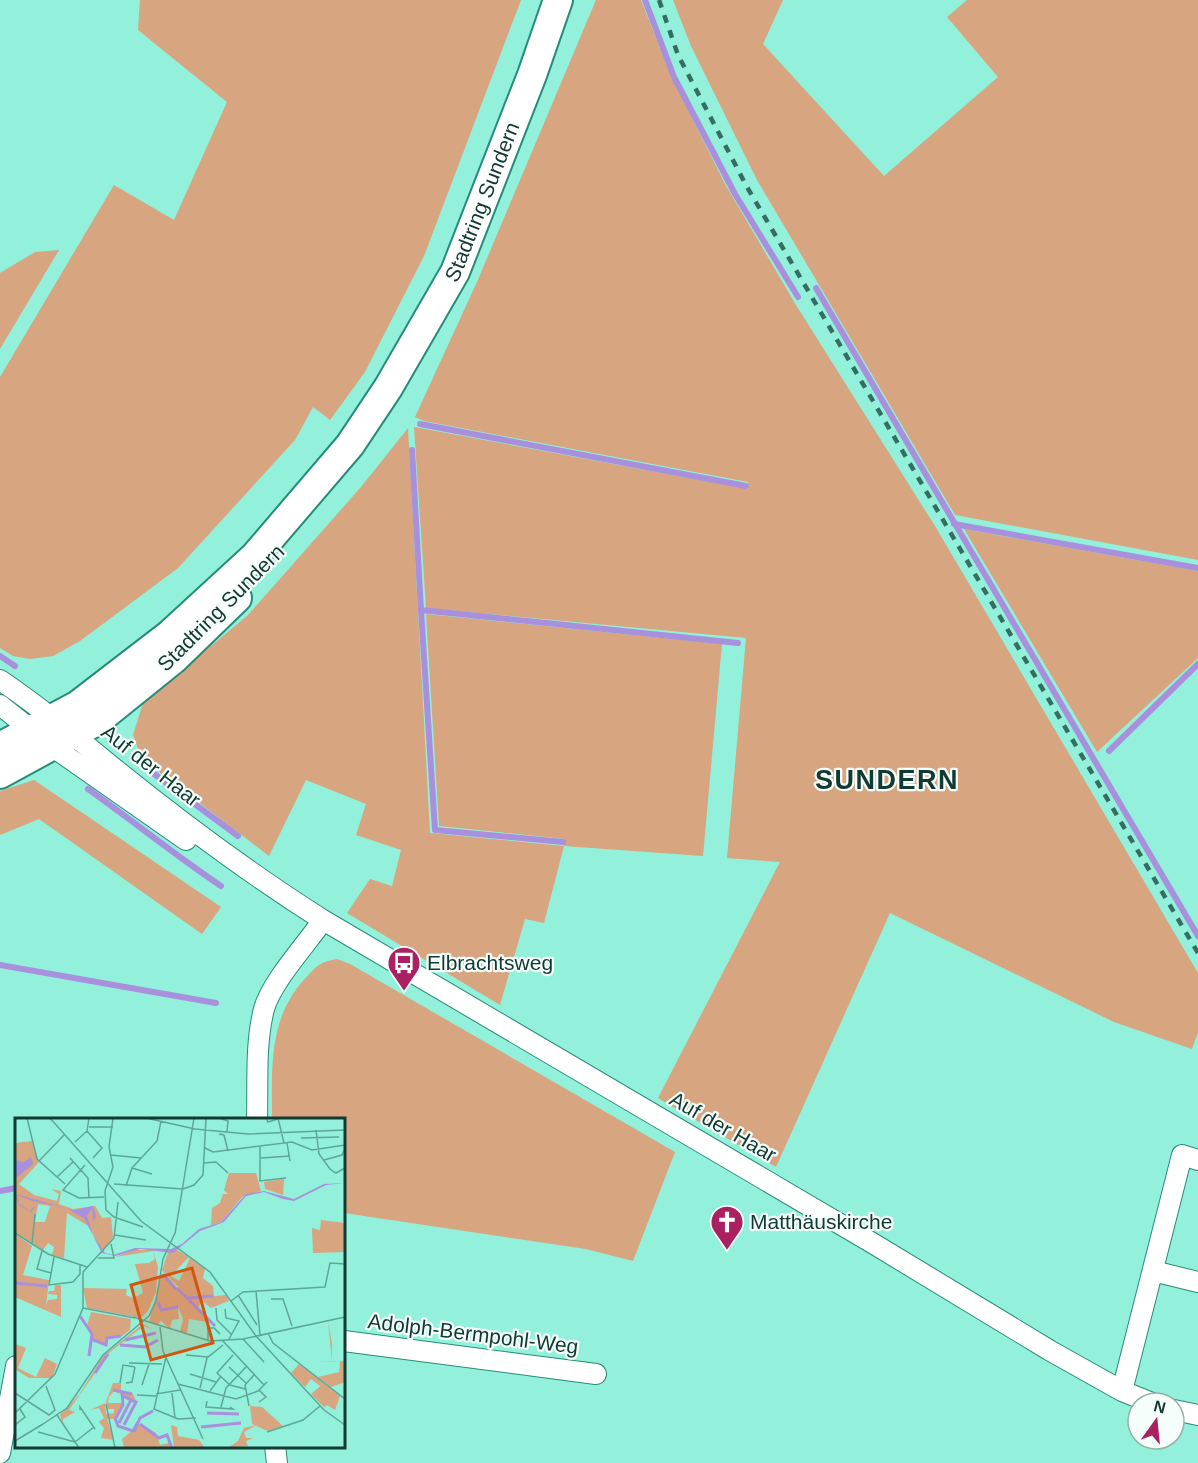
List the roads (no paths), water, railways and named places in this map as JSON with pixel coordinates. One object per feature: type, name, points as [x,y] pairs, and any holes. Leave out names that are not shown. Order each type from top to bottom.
[{"type":"main road","name":"Stadtring Sundern","points":[[0,774],[53,733],[87,698],[169,635],[255,556],[350,445],[388,388],[455,272],[532,75],[558,0]]},
{"type":"main road","name":"Stadtring Sundern","points":[[532,75],[568,0]]},
{"type":"main road","name":"Stadtring Sundern","points":[[0,747],[53,733]]},
{"type":"street","name":"Auf der Haar","points":[[0,680],[53,733],[200,850],[272,888],[1049,1350],[1126,1393]]},
{"type":"street","name":"Auf der Haar","points":[[0,705],[53,733]]},
{"type":"street","points":[[257,1118],[260,1035],[265,1007],[279,980],[323,920]]},
{"type":"street","points":[[1122,1391],[1182,1155],[1198,1160]]},
{"type":"street","points":[[1153,1270],[1198,1282]]},
{"type":"street","name":"Adolph-Bermpohl-Weg","points":[[345,1341],[596,1374]]},
{"type":"street","points":[[0,1453],[15,1371]]},
{"type":"street","points":[[275,1448],[277,1463]]},
{"type":"waterway","points":[[645,0],[674,77],[735,194],[798,297]]},
{"type":"waterway","points":[[816,288],[1198,936]]},
{"type":"waterway","points":[[420,424],[746,486]]},
{"type":"waterway","points":[[412,450],[421,610],[738,643]]},
{"type":"waterway","points":[[954,524],[1198,568]]},
{"type":"waterway","points":[[421,610],[435,830],[563,842]]},
{"type":"waterway","points":[[0,656],[15,666]]},
{"type":"waterway","points":[[1109,751],[1198,664]]},
{"type":"waterway","points":[[142,765],[238,836]]},
{"type":"waterway","points":[[88,789],[221,886]]},
{"type":"waterway","points":[[0,965],[216,1003]]},
{"type":"waterway","points":[[0,1191],[15,1188]]},
{"type":"railway","points":[[659,0],[678,55],[747,187],[1198,953]]},
{"type":"place","name":"Elbrachtsweg","points":[[404,992]]},
{"type":"place","name":"Matthäuskirche","points":[[727,1251]]},
{"type":"district","name":"SUNDERN","points":[[887,780]]}]
